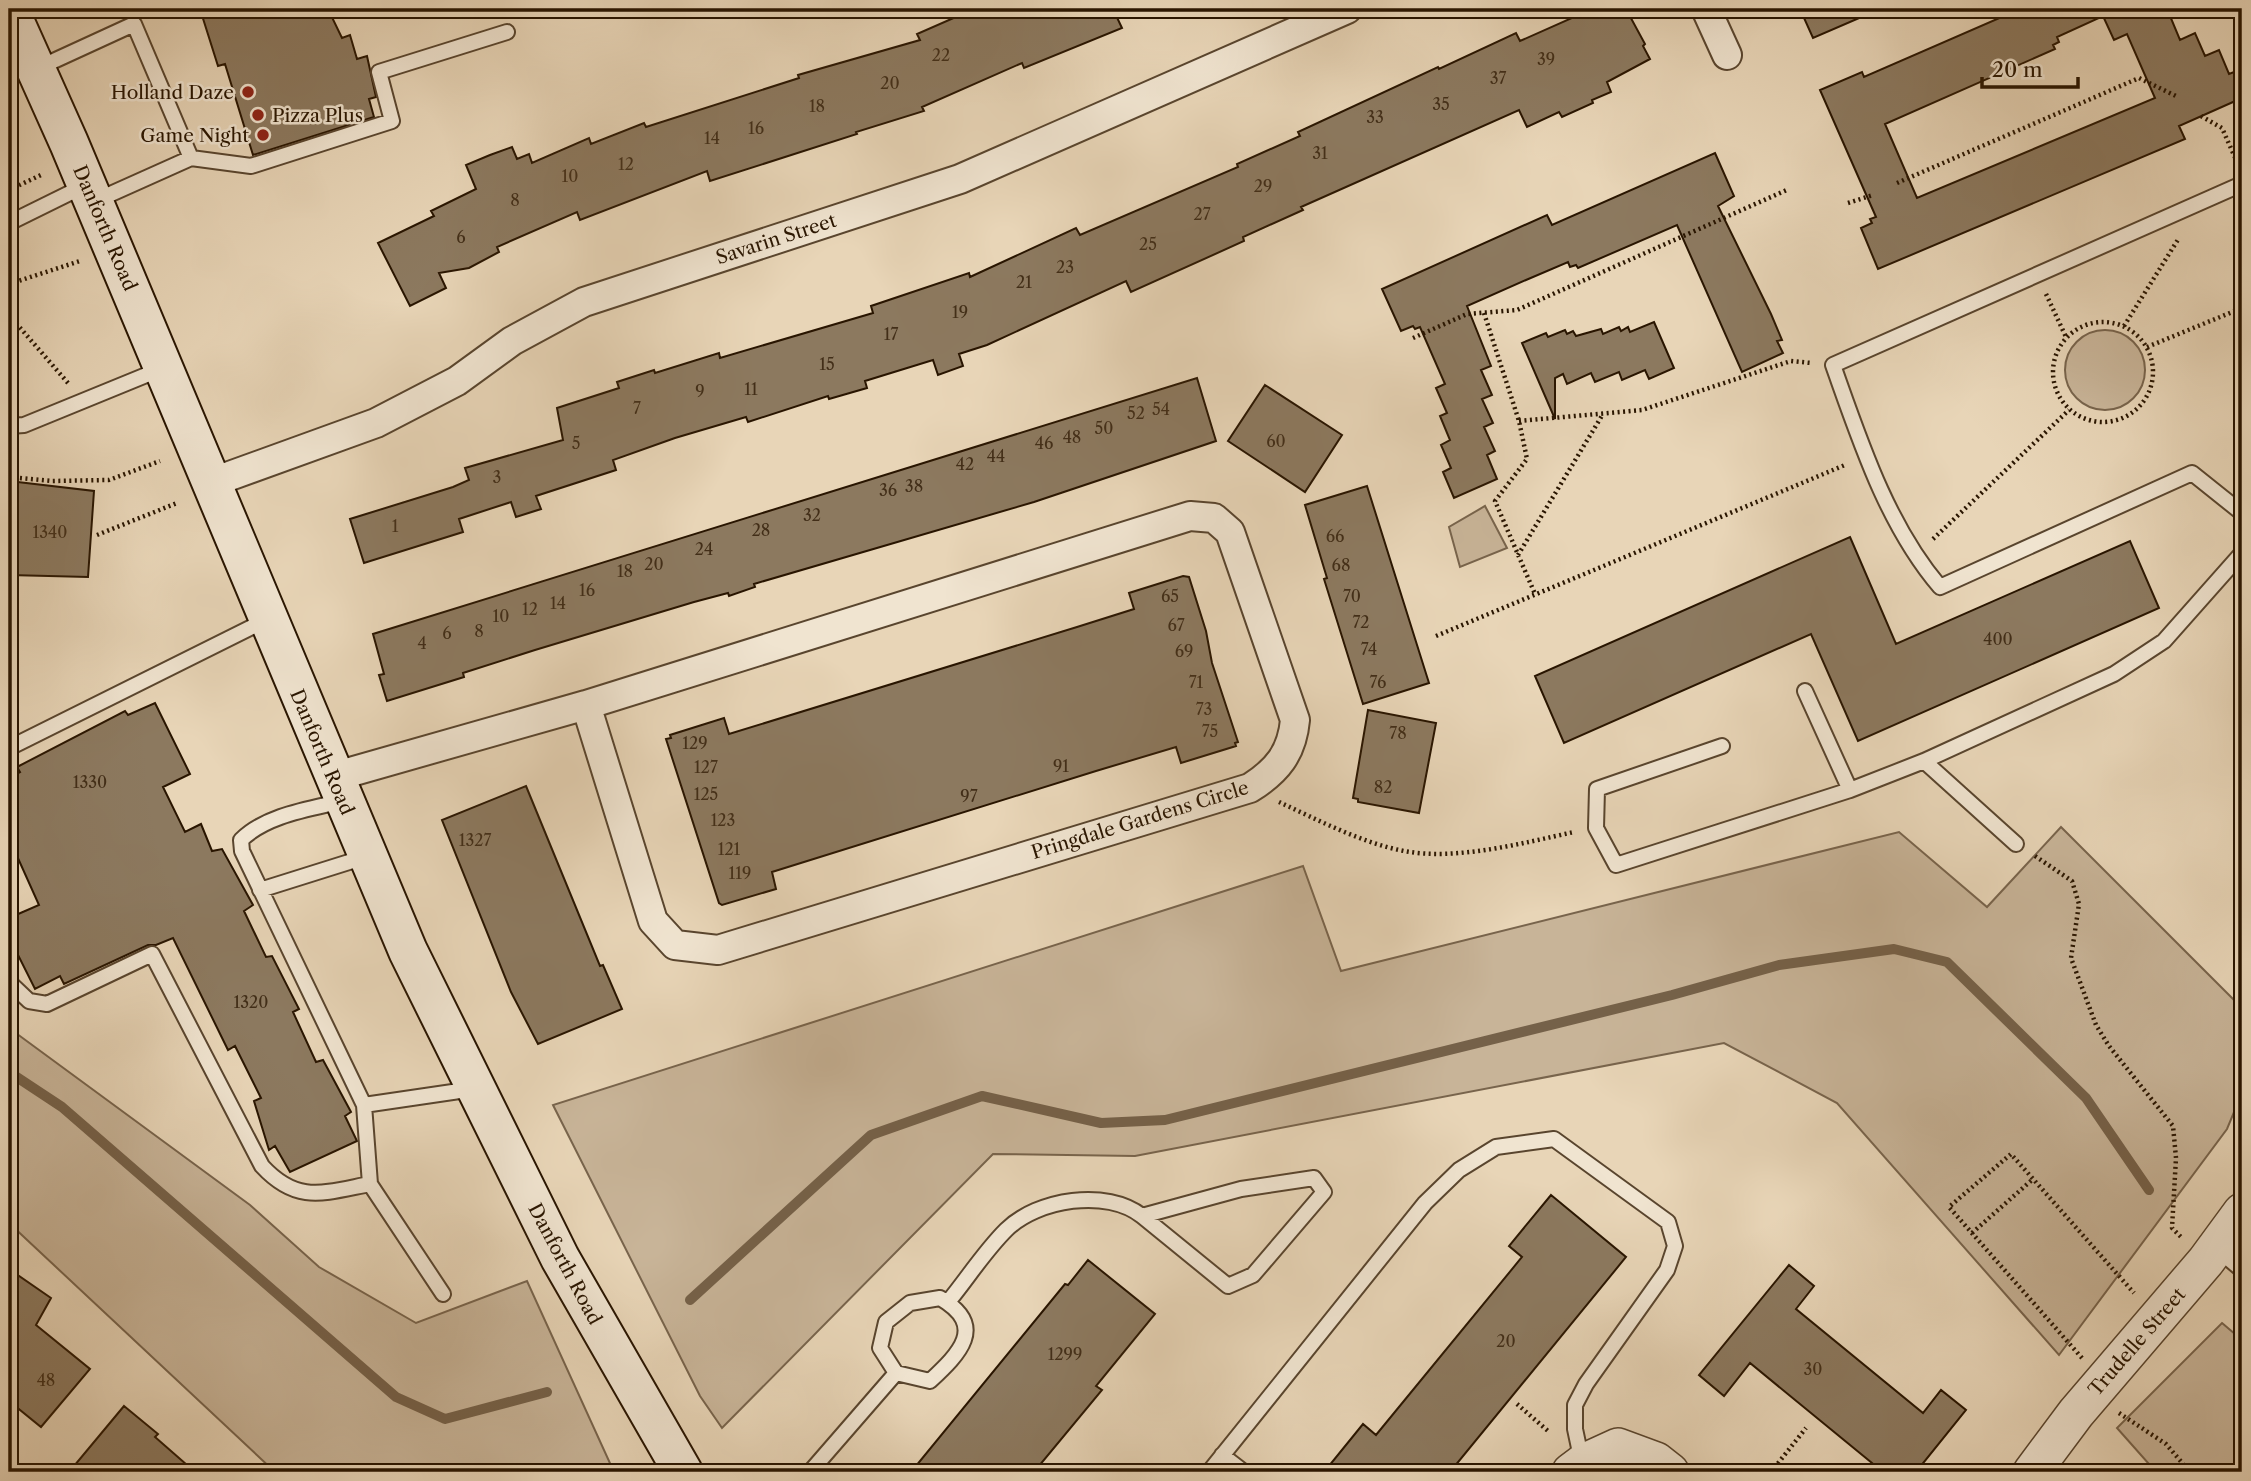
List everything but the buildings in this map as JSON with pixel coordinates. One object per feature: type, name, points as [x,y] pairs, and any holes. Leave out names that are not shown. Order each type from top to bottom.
[{"type":"main road","name":"Danforth Road","points":[[14,10],[36,69],[213,482],[366,857],[475,1088],[560,1258],[682,1472]]},
{"type":"street","name":"Savarin Street","points":[[213,482],[376,422],[457,381],[512,341],[584,302],[960,179],[1347,9]]},
{"type":"street","points":[[1706,9],[1727,55]]},
{"type":"street","name":"Pringdale Gardens Circle","points":[[338,789],[586,705],[1179,518],[1206,516],[1219,521],[1235,540],[1295,720],[1294,733],[1282,763],[1269,776],[1250,788],[718,950],[675,945],[653,921],[586,705]]},
{"type":"street","name":"Trudelle Street","points":[[2032,1472],[2099,1386],[2158,1319],[2222,1260],[2242,1212]]},
{"type":"street","points":[[1577,1468],[1618,1447],[1656,1461],[1670,1472]]},
{"type":"lane","points":[[36,69],[134,24],[191,158]]},
{"type":"lane","points":[[9,223],[191,158],[251,166],[392,121],[379,72],[507,32]]},
{"type":"lane","points":[[2242,184],[1832,365],[1866,456],[1914,557],[1940,587],[2192,473],[2242,513]]},
{"type":"lane","points":[[9,426],[24,425],[164,368]]},
{"type":"lane","points":[[1722,746],[1597,789],[1596,828],[1616,865],[1850,790],[1924,761],[2114,674],[2164,641],[2242,553]]},
{"type":"lane","points":[[9,748],[268,619]]},
{"type":"lane","points":[[1805,691],[1850,790]]},
{"type":"lane","points":[[1924,761],[2016,844]]},
{"type":"lane","points":[[338,789],[249,833],[242,840],[242,850],[364,1105],[370,1184],[443,1294]]},
{"type":"lane","points":[[260,890],[366,857]]},
{"type":"lane","points":[[9,982],[29,1001],[47,1004],[152,954],[262,1166],[276,1181],[304,1194],[370,1184]]},
{"type":"lane","points":[[364,1105],[475,1088]]},
{"type":"lane","points":[[1209,1472],[1425,1203],[1459,1170],[1496,1147],[1554,1139],[1668,1222],[1675,1246],[1667,1270],[1586,1384],[1575,1405],[1577,1468]]},
{"type":"lane","points":[[948,1302],[1007,1228],[1042,1208],[1084,1200],[1129,1206],[1228,1286],[1253,1275],[1324,1192],[1314,1178],[1241,1189],[1142,1216]]},
{"type":"lane","points":[[940,1298],[957,1308],[966,1329],[959,1354],[930,1381],[896,1373],[880,1348],[886,1322],[910,1303],[940,1298]]},
{"type":"lane","points":[[810,1472],[896,1373]]},
{"type":"lane","points":[[1222,1455],[1244,1472]]},
{"type":"path","points":[[1897,183],[2139,78],[2178,97]]},
{"type":"path","points":[[2201,116],[2222,128],[2238,162]]},
{"type":"path","points":[[9,190],[41,174]]},
{"type":"path","points":[[1413,338],[1467,314],[1517,310],[1789,189]]},
{"type":"path","points":[[1848,203],[1873,195]]},
{"type":"path","points":[[2124,326],[2201,203]]},
{"type":"path","points":[[9,284],[80,261]]},
{"type":"path","points":[[2037,275],[2066,337]]},
{"type":"path","points":[[2147,347],[2242,308]]},
{"type":"path","points":[[1484,313],[1519,421],[1527,459],[1495,501],[1535,594]]},
{"type":"path","points":[[9,316],[68,382],[80,402]]},
{"type":"path","points":[[2107,322],[2124,326],[2147,347],[2153,365],[2153,383],[2146,399],[2134,412],[2119,420],[2101,423],[2084,419],[2069,410],[2053,383],[2057,352],[2066,337],[2091,323],[2107,322]]},
{"type":"path","points":[[1519,421],[1642,410],[1791,361],[1832,365]]},
{"type":"path","points":[[1914,557],[2069,410]]},
{"type":"path","points":[[1518,555],[1603,413]]},
{"type":"path","points":[[1436,636],[1866,456]]},
{"type":"path","points":[[9,477],[52,481],[109,480],[160,461]]},
{"type":"path","points":[[97,536],[177,503]]},
{"type":"path","points":[[1250,788],[1384,846],[1407,851],[1435,853],[1505,847],[1596,828]]},
{"type":"path","points":[[2016,844],[2072,881],[2079,905],[2071,958],[2085,1003],[2109,1046],[2173,1126],[2176,1158],[2172,1228],[2222,1260]]},
{"type":"path","points":[[2158,1319],[2011,1154],[1949,1208],[2125,1419],[2166,1444],[2190,1472]]},
{"type":"path","points":[[1972,1233],[2033,1179]]},
{"type":"path","points":[[1517,1404],[1548,1431]]},
{"type":"path","points":[[1771,1472],[1806,1428]]},
{"type":"shaded area","points":[[2097,330],[2113,330],[2134,341],[2145,362],[2145,378],[2134,399],[2113,410],[2097,410],[2083,404],[2071,392],[2065,378],[2065,362],[2071,348],[2083,336]]},
{"type":"shaded area","points":[[1485,506],[1507,548],[1460,567],[1449,527]]},
{"type":"shaded area","points":[[2061,827],[2242,1008],[2242,1093],[2227,1129],[2059,1355],[1837,1103],[1724,1043],[1135,1156],[993,1154],[722,1428],[700,1396],[553,1105],[1303,866],[1341,971],[1899,832],[1987,907]]},
{"type":"shaded area","points":[[9,1028],[250,1205],[319,1267],[416,1323],[527,1281],[614,1472],[275,1472],[9,1223]]},
{"type":"shaded area","points":[[2222,1323],[2242,1340],[2242,1472],[2156,1472],[2117,1428]]},
{"type":"waterway","points":[[690,1300],[871,1135],[982,1096],[1101,1123],[1165,1120],[1672,995],[1779,965],[1894,949],[1947,962],[2086,1098],[2149,1190]]},
{"type":"waterway","points":[[9,1072],[62,1107],[396,1397],[445,1419],[547,1392]]},
{"type":"place","name":"Holland Daze","points":[[248,92]]},
{"type":"place","name":"Pizza Plus","points":[[258,115]]},
{"type":"place","name":"Game Night","points":[[263,135]]}]
